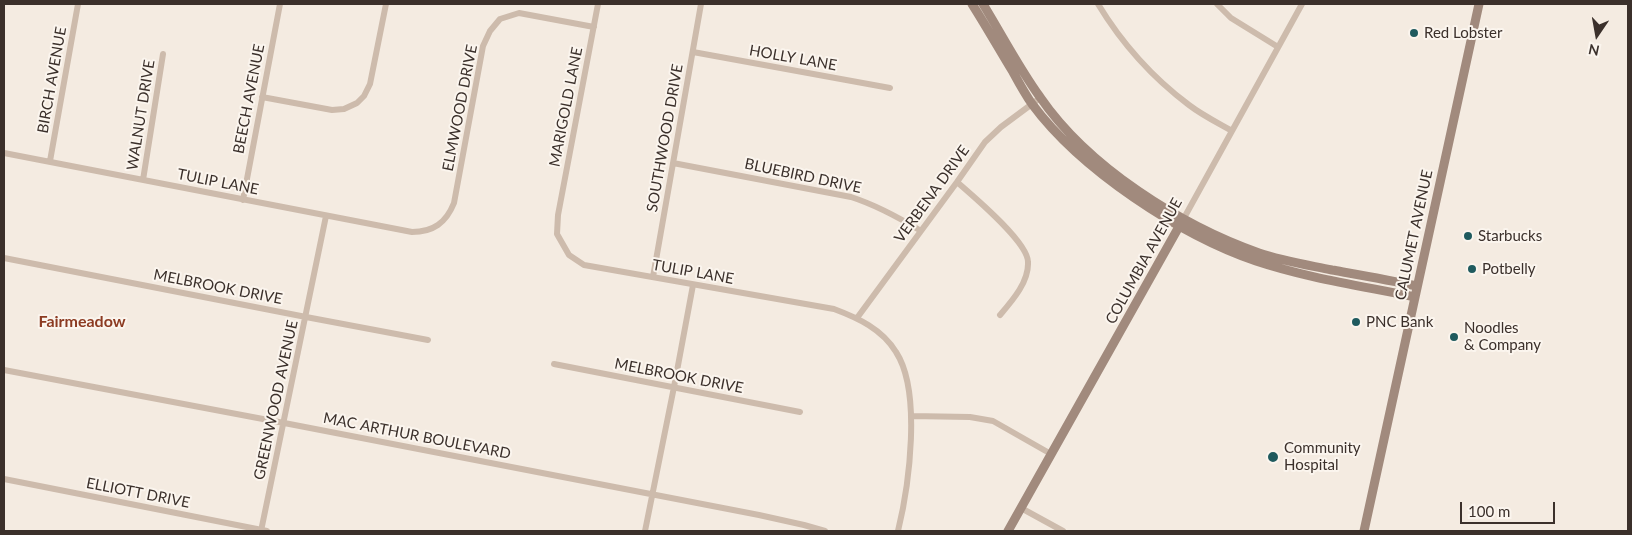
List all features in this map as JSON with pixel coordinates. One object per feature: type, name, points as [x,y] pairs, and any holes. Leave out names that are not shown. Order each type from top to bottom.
[{"type":"street","name":"BIRCH AVENUE","points":[[50,161],[78,4]]},
{"type":"street","name":"BEECH AVENUE","points":[[243,200],[280,4]]},
{"type":"street","points":[[262,97],[332,110],[344,109],[358,103],[370,84],[386,4]]},
{"type":"street","name":"MARIGOLD LANE","points":[[558,215],[598,4]]},
{"type":"street","name":"SOUTHWOOD DRIVE","points":[[653,277],[702,4]]},
{"type":"street","points":[[972,4],[1032,104],[1056,132],[1087,161],[1131,194],[1182,222],[1260,253],[1304,264],[1417,286]]},
{"type":"street","points":[[983,4],[1040,98],[1064,127],[1092,155],[1135,189],[1214,245],[1257,261],[1302,274],[1415,297]]},
{"type":"street","points":[[1098,4],[1108,21],[1164,84],[1190,106],[1232,132]]},
{"type":"street","points":[[1217,4],[1231,18],[1278,48]]},
{"type":"street","name":"COLUMBIA AVENUE","points":[[1008,531],[1302,4]]},
{"type":"street","name":"CALUMET AVENUE","points":[[1364,531],[1479,4]]},
{"type":"street","name":"ELMWOOD DRIVE","points":[[429,230],[445,220],[454,203],[483,46],[490,31],[500,19],[519,13],[594,27]]},
{"type":"street","name":"HOLLY LANE","points":[[693,52],[890,88]]},
{"type":"street","name":"WALNUT DRIVE","points":[[143,180],[164,54]]},
{"type":"street","name":"VERBENA DRIVE","points":[[857,318],[957,182],[984,142],[1040,98]]},
{"type":"street","name":"TULIP LANE","points":[[4,152],[412,232],[429,230]]},
{"type":"street","name":"BLUEBIRD DRIVE","points":[[672,163],[851,196],[895,215],[921,231]]},
{"type":"street","points":[[957,182],[987,208],[1025,250],[1028,261],[1027,274],[1011,303],[1000,315]]},
{"type":"street","name":"TULIP LANE","points":[[558,215],[557,234],[568,255],[584,265],[834,309],[857,318],[876,330],[896,352],[910,392],[911,416],[908,472],[898,531]]},
{"type":"street","name":"GREENWOOD AVENUE","points":[[263,531],[326,216]]},
{"type":"street","name":"MELBROOK DRIVE","points":[[4,258],[428,340]]},
{"type":"street","points":[[645,531],[693,285]]},
{"type":"street","name":"MELBROOK DRIVE","points":[[554,364],[800,412]]},
{"type":"street","name":"MAC ARTHUR BOULEVARD","points":[[4,370],[653,494],[804,525],[824,531]]},
{"type":"street","points":[[911,416],[970,417],[992,421],[1051,454]]},
{"type":"street","name":"ELLIOTT DRIVE","points":[[4,479],[263,531]]},
{"type":"street","points":[[1021,508],[1063,531]]},
{"type":"place","name":"Red Lobster","points":[[1414,33]]},
{"type":"place","name":"Starbucks","points":[[1468,236]]},
{"type":"place","name":"Potbelly","points":[[1472,269]]},
{"type":"place","name":"PNC Bank","points":[[1356,322]]},
{"type":"place","name":"Noodles & Company","points":[[1454,337]]},
{"type":"place","name":"Community Hospital","points":[[1273,457]]},
{"type":"district","name":"Fairmeadow","points":[[82,322]]}]
